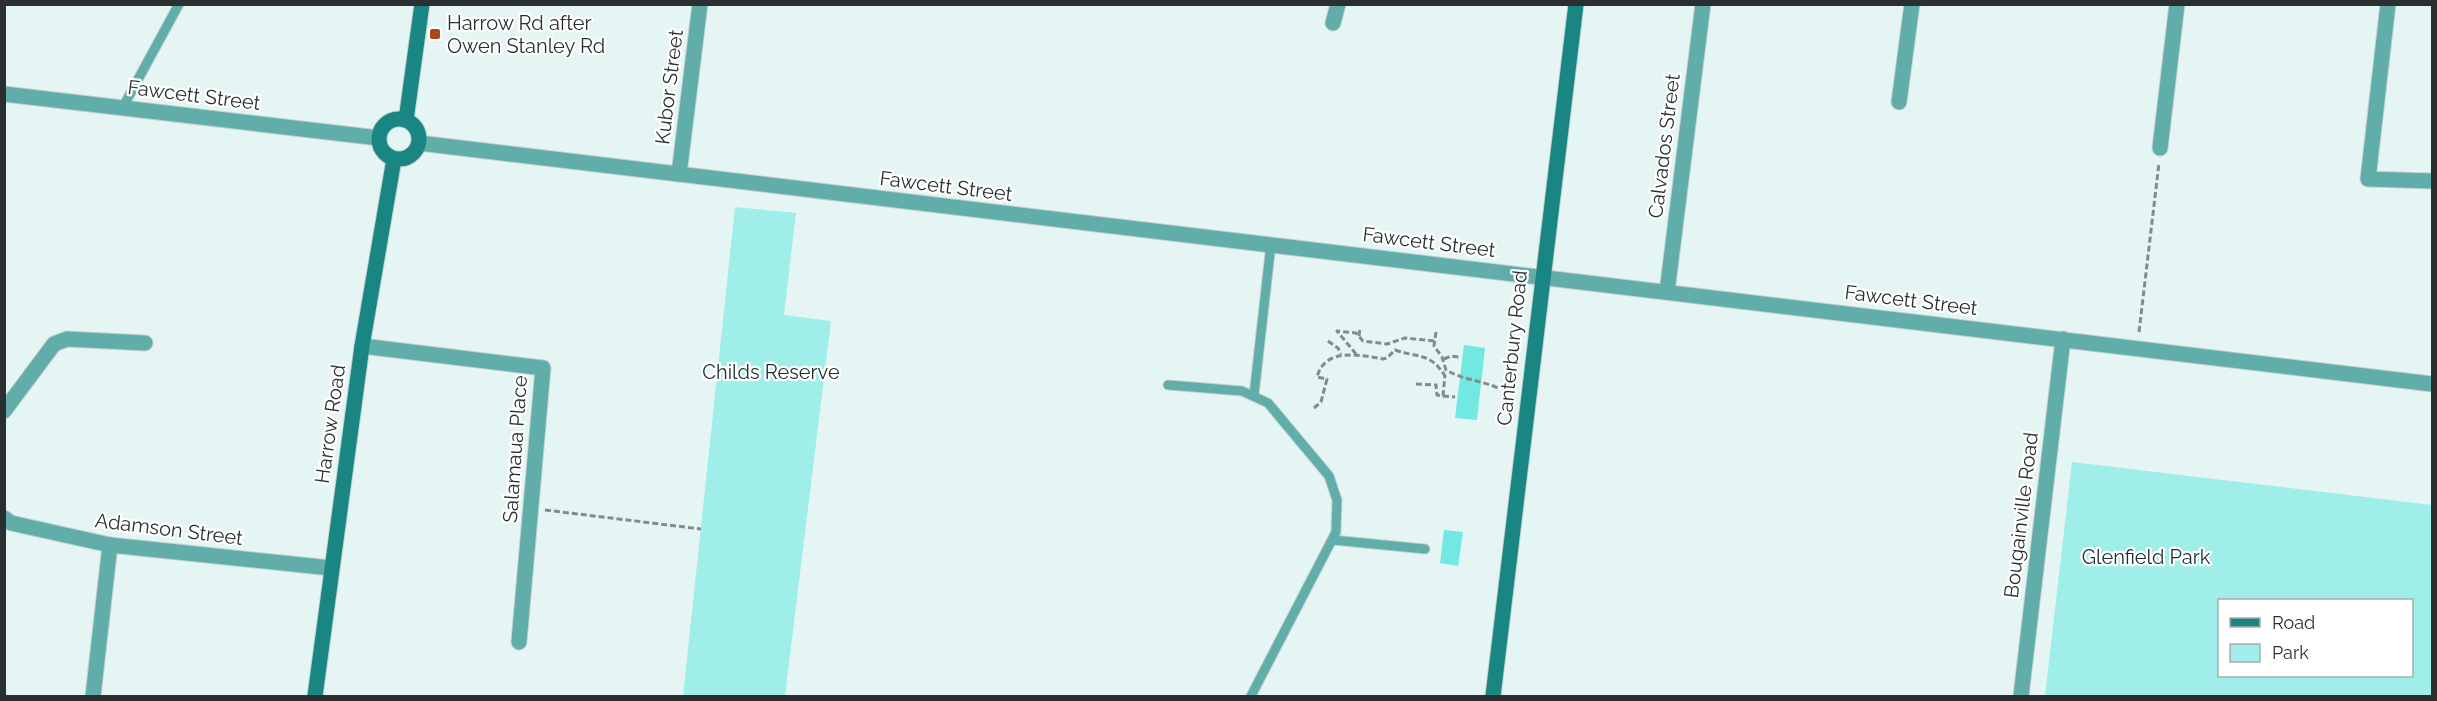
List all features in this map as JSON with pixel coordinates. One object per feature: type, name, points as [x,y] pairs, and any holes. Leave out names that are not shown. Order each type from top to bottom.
[{"type":"street","points":[[406,120],[422,4]]},
{"type":"street","name":"Kubor Street","points":[[679,174],[700,4]]},
{"type":"street","points":[[1333,23],[1338,4]]},
{"type":"street","name":"Canterbury Road","points":[[1493,696],[1541,277],[1576,4]]},
{"type":"street","name":"Calvados Street","points":[[1667,292],[1703,4]]},
{"type":"street","points":[[1899,102],[1912,4]]},
{"type":"street","points":[[2160,148],[2177,4]]},
{"type":"street","points":[[2388,4],[2368,179],[2433,181]]},
{"type":"street","name":"Fawcett Street","points":[[4,94],[379,138]]},
{"type":"street","points":[[406,120],[415,126],[420,143],[412,155],[404,159],[394,159],[381,149],[379,138],[382,128],[390,121],[406,120]]},
{"type":"street","name":"Fawcett Street","points":[[420,143],[2433,384]]},
{"type":"street","name":"Harrow Road","points":[[315,696],[362,346],[394,159]]},
{"type":"street","points":[[4,411],[54,344],[67,339],[145,343]]},
{"type":"street","name":"Bougainville Road","points":[[2021,696],[2063,339]]},
{"type":"street","name":"Salamaua Place","points":[[362,346],[543,368],[533,509],[519,642]]},
{"type":"street","name":"Adamson Street","points":[[4,518],[11,523],[110,546],[331,568]]},
{"type":"street","points":[[93,696],[110,546]]},
{"type":"lane","points":[[123,107],[179,4]]},
{"type":"lane","points":[[1254,395],[1271,244]]},
{"type":"lane","points":[[1168,385],[1227,389],[1254,395],[1279,414],[1329,476],[1338,511],[1333,540],[1251,696]]},
{"type":"lane","points":[[1333,540],[1425,549]]},
{"type":"path","points":[[2137,349],[2160,148]]},
{"type":"path","points":[[1359,338],[1360,328]]},
{"type":"path","points":[[1356,355],[1337,332],[1356,333],[1359,338],[1387,344],[1416,337],[1435,341]]},
{"type":"path","points":[[1436,332],[1435,349],[1443,359],[1446,370],[1443,396]]},
{"type":"path","points":[[1328,341],[1338,348],[1341,354]]},
{"type":"path","points":[[1396,351],[1398,341]]},
{"type":"path","points":[[1314,408],[1321,402],[1327,379],[1317,375],[1331,358],[1341,354],[1383,359],[1396,351],[1420,354],[1438,364],[1445,376]]},
{"type":"path","points":[[1443,359],[1451,356],[1459,357]]},
{"type":"path","points":[[1446,370],[1460,378],[1484,381],[1498,388]]},
{"type":"path","points":[[1416,384],[1436,385],[1437,395],[1455,397]]},
{"type":"path","points":[[533,509],[701,529]]},
{"type":"green space","name":"Childs Reserve","points":[[735,207],[796,213],[784,315],[831,321],[785,696],[683,696]]},
{"type":"green space","name":"Glenfield Park","points":[[2072,462],[2432,505],[2432,696],[2045,696]]},
{"type":"building","points":[[1464,345],[1485,348],[1477,420],[1455,418]]},
{"type":"building","points":[[1444,530],[1463,532],[1458,566],[1440,563]]},
{"type":"place","name":"Harrow Rd after Owen Stanley Rd","points":[[435,34]]}]
